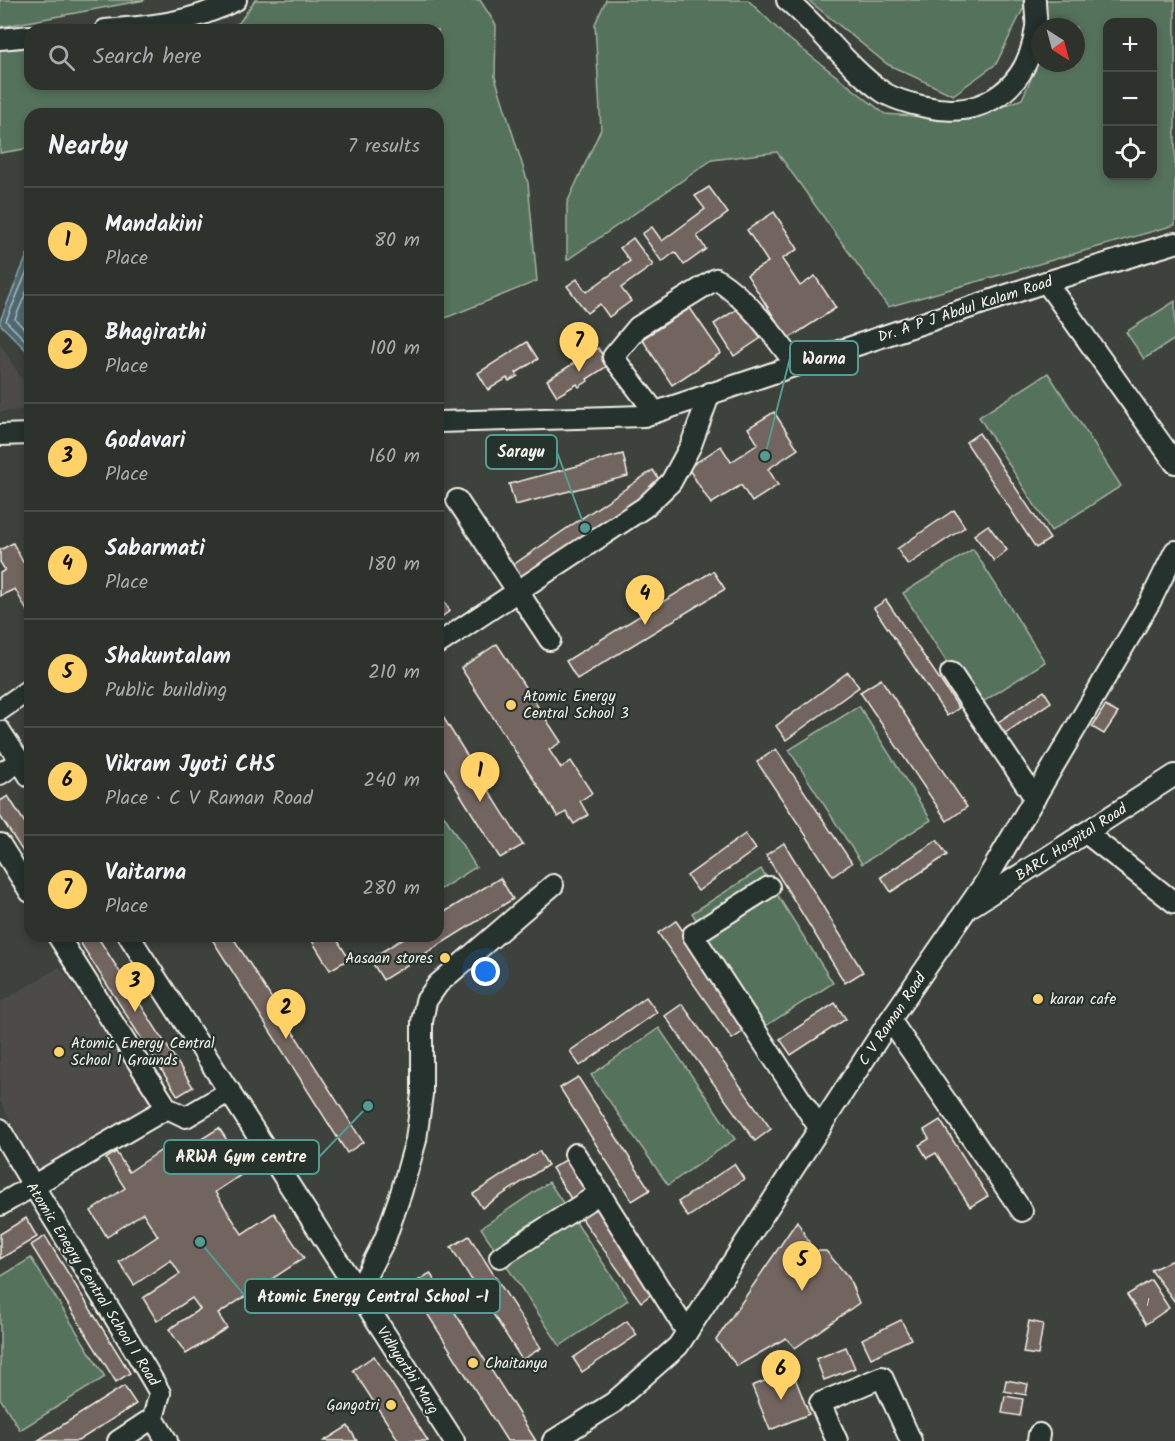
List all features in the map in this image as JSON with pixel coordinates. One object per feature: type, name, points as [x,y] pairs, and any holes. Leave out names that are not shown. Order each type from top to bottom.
[{"type":"street","points":[[168,24],[202,16],[236,0]]},
{"type":"street","points":[[787,0],[805,15],[863,76],[885,93],[909,103],[930,108],[962,110],[983,106],[1004,93],[1018,76],[1030,53],[1036,27],[1035,0]]},
{"type":"street","points":[[0,39],[24,37]]},
{"type":"street","name":"Dr. A P J Abdul Kalam Road","points":[[444,422],[644,416],[1046,282],[1175,243]]},
{"type":"street","points":[[655,412],[613,357],[638,327],[717,279],[734,291],[761,319],[796,364]]},
{"type":"street","points":[[1046,282],[1175,463]]},
{"type":"street","points":[[444,640],[645,507],[671,482],[691,445],[710,393]]},
{"type":"street","points":[[0,435],[24,434]]},
{"type":"street","points":[[457,500],[550,640]]},
{"type":"street","name":"C V Raman Road","points":[[553,1441],[613,1403],[678,1346],[890,1020],[967,910],[1151,600],[1175,551]]},
{"type":"street","points":[[951,673],[1035,798]]},
{"type":"street","points":[[0,710],[24,693]]},
{"type":"street","points":[[0,731],[24,767]]},
{"type":"street","points":[[0,774],[24,769]]},
{"type":"street","name":"BARC Hospital Road","points":[[967,910],[1175,775]]},
{"type":"street","points":[[1086,832],[1175,903]]},
{"type":"street","points":[[0,844],[24,882]]},
{"type":"street","points":[[358,1292],[385,1239],[416,1140],[422,1094],[422,1022],[426,1001],[438,984],[554,885]]},
{"type":"street","points":[[769,887],[693,935],[820,1129]]},
{"type":"street","points":[[62,942],[167,1108],[186,1117],[230,1091]]},
{"type":"street","name":"Vidhyarthi Marg","points":[[133,942],[454,1441]]},
{"type":"street","points":[[890,1020],[1022,1211]]},
{"type":"street","points":[[0,1205],[167,1108]]},
{"type":"street","name":"Atomic Enegry Central School 1 Road","points":[[0,1129],[160,1393],[153,1418]]},
{"type":"street","points":[[575,1154],[687,1332]]},
{"type":"street","points":[[500,1257],[600,1193]]},
{"type":"street","points":[[837,1441],[820,1402],[882,1377],[911,1441]]},
{"type":"street","points":[[118,1441],[153,1418],[168,1441]]},
{"type":"shaded area","points":[[0,344],[24,382],[24,410],[0,412]]},
{"type":"shaded area","name":"Atomic Energy Central School 1 Grounds","points":[[60,967],[153,1103],[39,1173],[0,1101],[0,1002]]},
{"type":"green space","points":[[0,0],[145,0],[0,27]]},
{"type":"green space","points":[[255,0],[480,0],[496,25],[495,77],[528,183],[537,281],[444,319],[444,108],[24,108],[24,149],[0,153],[0,50],[24,48],[24,90],[444,90],[444,24],[236,24],[239,23]]},
{"type":"green space","points":[[606,0],[748,0],[784,35],[885,114],[969,120],[1022,99],[1034,72],[1085,72],[1085,18],[1044,18],[1043,0],[1175,0],[1175,225],[888,307],[777,152],[712,160],[567,260],[567,203],[601,129],[595,24]]},
{"type":"green space","points":[[808,0],[1023,0],[1024,7],[996,64],[953,95],[887,64]]},
{"type":"green space","points":[[1175,301],[1175,339],[1144,359],[1126,332]]},
{"type":"green space","points":[[1048,373],[1121,486],[1051,531],[979,417]]},
{"type":"green space","points":[[973,549],[1045,662],[975,707],[903,593]]},
{"type":"green space","points":[[859,706],[931,820],[862,864],[789,750]]},
{"type":"green space","points":[[444,816],[476,867],[444,887]]},
{"type":"green space","points":[[761,869],[833,983],[764,1027],[692,913]]},
{"type":"green space","points":[[659,1028],[735,1139],[668,1185],[591,1075]]},
{"type":"green space","points":[[549,1182],[628,1300],[560,1346],[481,1228]]},
{"type":"green space","points":[[31,1258],[105,1377],[20,1430],[0,1398],[0,1277]]},
{"type":"water","points":[[24,263],[24,348],[0,324]]},
{"type":"building","points":[[709,187],[728,213],[697,236],[706,249],[684,265],[675,252],[662,262],[642,234],[652,227],[662,241],[705,209],[695,196]]},
{"type":"building","points":[[774,212],[798,249],[782,259],[800,286],[815,276],[836,308],[788,339],[747,275],[768,262],[747,230]]},
{"type":"building","points":[[633,238],[653,265],[621,288],[631,301],[609,317],[600,304],[587,313],[567,286],[577,279],[586,292],[630,261],[620,248]]},
{"type":"building","points":[[740,307],[761,338],[734,356],[714,324]]},
{"type":"building","points":[[690,308],[721,353],[672,385],[642,339]]},
{"type":"building","points":[[527,342],[538,359],[516,373],[518,376],[509,381],[507,378],[488,390],[478,373]]},
{"type":"building","points":[[598,348],[609,365],[579,387],[577,384],[557,396],[547,380]]},
{"type":"building","points":[[774,412],[798,449],[768,469],[778,485],[752,502],[741,485],[711,504],[688,468],[721,446],[731,462],[758,444],[748,428]]},
{"type":"building","points":[[979,433],[1050,539],[1036,548],[966,442]]},
{"type":"building","points":[[623,454],[628,476],[515,505],[509,484]]},
{"type":"building","points":[[653,470],[663,486],[517,584],[507,569]]},
{"type":"building","points":[[954,510],[965,527],[908,565],[897,549]]},
{"type":"building","points":[[988,525],[1007,550],[994,561],[974,535]]},
{"type":"building","points":[[13,543],[24,562],[24,606],[15,589],[0,596],[0,573],[5,570],[0,562],[0,550]]},
{"type":"building","points":[[713,571],[725,589],[577,679],[566,661]]},
{"type":"building","points":[[886,600],[959,708],[947,716],[874,608]]},
{"type":"building","points":[[444,601],[450,611],[444,615]]},
{"type":"building","name":"Atomic Energy Central School 3","points":[[497,644],[561,742],[549,750],[561,768],[571,761],[592,793],[580,801],[588,815],[574,824],[566,812],[558,817],[461,668]]},
{"type":"building","points":[[848,672],[859,687],[786,740],[776,726]]},
{"type":"building","points":[[881,679],[967,807],[947,821],[860,692]]},
{"type":"building","points":[[1044,691],[1051,702],[998,738],[991,727]]},
{"type":"building","points":[[1105,706],[1118,713],[1104,734],[1092,727]]},
{"type":"building","points":[[444,719],[523,845],[500,858],[444,769]]},
{"type":"building","points":[[776,749],[852,863],[833,876],[757,762]]},
{"type":"building","points":[[8,796],[24,821],[24,854],[0,816],[0,801]]},
{"type":"building","points":[[745,834],[756,849],[698,891],[687,876]]},
{"type":"building","points":[[937,840],[947,855],[891,892],[881,877]]},
{"type":"building","points":[[784,843],[863,972],[845,983],[766,855]]},
{"type":"building","points":[[500,878],[513,899],[444,942],[444,912]]},
{"type":"building","points":[[676,921],[750,1027],[732,1039],[658,933]]},
{"type":"building","points":[[80,942],[101,942],[193,1087],[178,1096]]},
{"type":"building","points":[[214,942],[236,942],[363,1142],[347,1153]]},
{"type":"building","points":[[313,942],[339,942],[349,959],[330,970]]},
{"type":"building","points":[[397,942],[444,942],[383,980],[370,959]]},
{"type":"building","points":[[646,997],[657,1012],[580,1066],[570,1051]]},
{"type":"building","points":[[835,1003],[846,1019],[791,1055],[780,1039]]},
{"type":"building","points":[[682,1004],[771,1129],[755,1141],[665,1016]]},
{"type":"building","points":[[578,1077],[650,1190],[632,1201],[560,1088]]},
{"type":"building","points":[[940,1120],[988,1196],[970,1207],[936,1153],[927,1158],[919,1145],[929,1139],[924,1130]]},
{"type":"building","points":[[219,1128],[247,1171],[215,1192],[242,1234],[274,1213],[304,1258],[218,1314],[227,1328],[186,1354],[169,1329],[200,1309],[192,1298],[157,1321],[143,1298],[180,1274],[171,1260],[134,1285],[119,1262],[158,1236],[143,1213],[107,1237],[91,1211],[125,1188],[106,1159],[116,1152],[129,1172],[169,1145],[176,1155]]},
{"type":"building","points":[[539,1151],[548,1165],[482,1208],[473,1194]]},
{"type":"building","points":[[569,1158],[591,1194],[574,1204],[552,1168]]},
{"type":"building","points":[[734,1164],[744,1179],[688,1217],[678,1202]]},
{"type":"building","points":[[598,1204],[658,1289],[641,1302],[580,1216]]},
{"type":"building","points":[[26,1218],[37,1237],[0,1259],[0,1234]]},
{"type":"building","points":[[797,1221],[814,1251],[826,1251],[849,1278],[859,1303],[795,1348],[786,1338],[737,1366],[716,1340]]},
{"type":"building","points":[[45,1236],[130,1373],[116,1382],[31,1245]]},
{"type":"building","points":[[469,1236],[541,1348],[522,1360],[451,1247]]},
{"type":"building","points":[[1175,1259],[1175,1302],[1151,1270]]},
{"type":"building","name":"Chaitanya","points":[[430,1273],[536,1441],[507,1441],[410,1286]]},
{"type":"building","points":[[1151,1280],[1169,1308],[1146,1324],[1127,1295]]},
{"type":"building","points":[[901,1320],[911,1339],[871,1358],[862,1339]]},
{"type":"building","points":[[627,1321],[637,1335],[582,1372],[573,1358]]},
{"type":"building","points":[[1029,1321],[1043,1324],[1038,1355],[1023,1353]]},
{"type":"building","points":[[846,1347],[855,1368],[824,1380],[816,1359]]},
{"type":"building","name":"Gangotri","points":[[374,1356],[428,1441],[399,1441],[353,1370]]},
{"type":"building","points":[[792,1370],[809,1414],[770,1430],[752,1386]]},
{"type":"building","points":[[1006,1380],[1028,1384],[1026,1395],[1004,1391]]},
{"type":"building","points":[[124,1386],[136,1404],[78,1441],[37,1441]]},
{"type":"building","points":[[1005,1396],[1023,1399],[1020,1416],[1002,1413]]},
{"type":"building","points":[[348,1426],[357,1441],[324,1441]]},
{"type":"place","name":"Vaitarna","points":[[579,372]]},
{"type":"place","name":"Warna","points":[[765,456]]},
{"type":"place","name":"Sarayu","points":[[585,528]]},
{"type":"place","name":"Sabarmati","points":[[645,625]]},
{"type":"place","name":"Atomic Energy Central School 3","points":[[511,705]]},
{"type":"place","name":"Mandakini","points":[[480,802]]},
{"type":"place","name":"Aasaan stores","points":[[445,958]]},
{"type":"place","name":"karan cafe","points":[[1038,999]]},
{"type":"place","name":"Godavari","points":[[135,1012]]},
{"type":"place","name":"Bhagirathi","points":[[286,1039]]},
{"type":"place","name":"Atomic Energy Central School 1 Grounds","points":[[59,1052]]},
{"type":"place","name":"ARWA Gym centre","points":[[368,1106]]},
{"type":"place","name":"Atomic Energy Central School -1","points":[[200,1242]]},
{"type":"place","name":"Shakuntalam","points":[[802,1291]]},
{"type":"place","name":"Chaitanya","points":[[473,1363]]},
{"type":"place","name":"Vikram Jyoti CHS","points":[[781,1400]]},
{"type":"place","name":"Gangotri","points":[[391,1405]]}]
